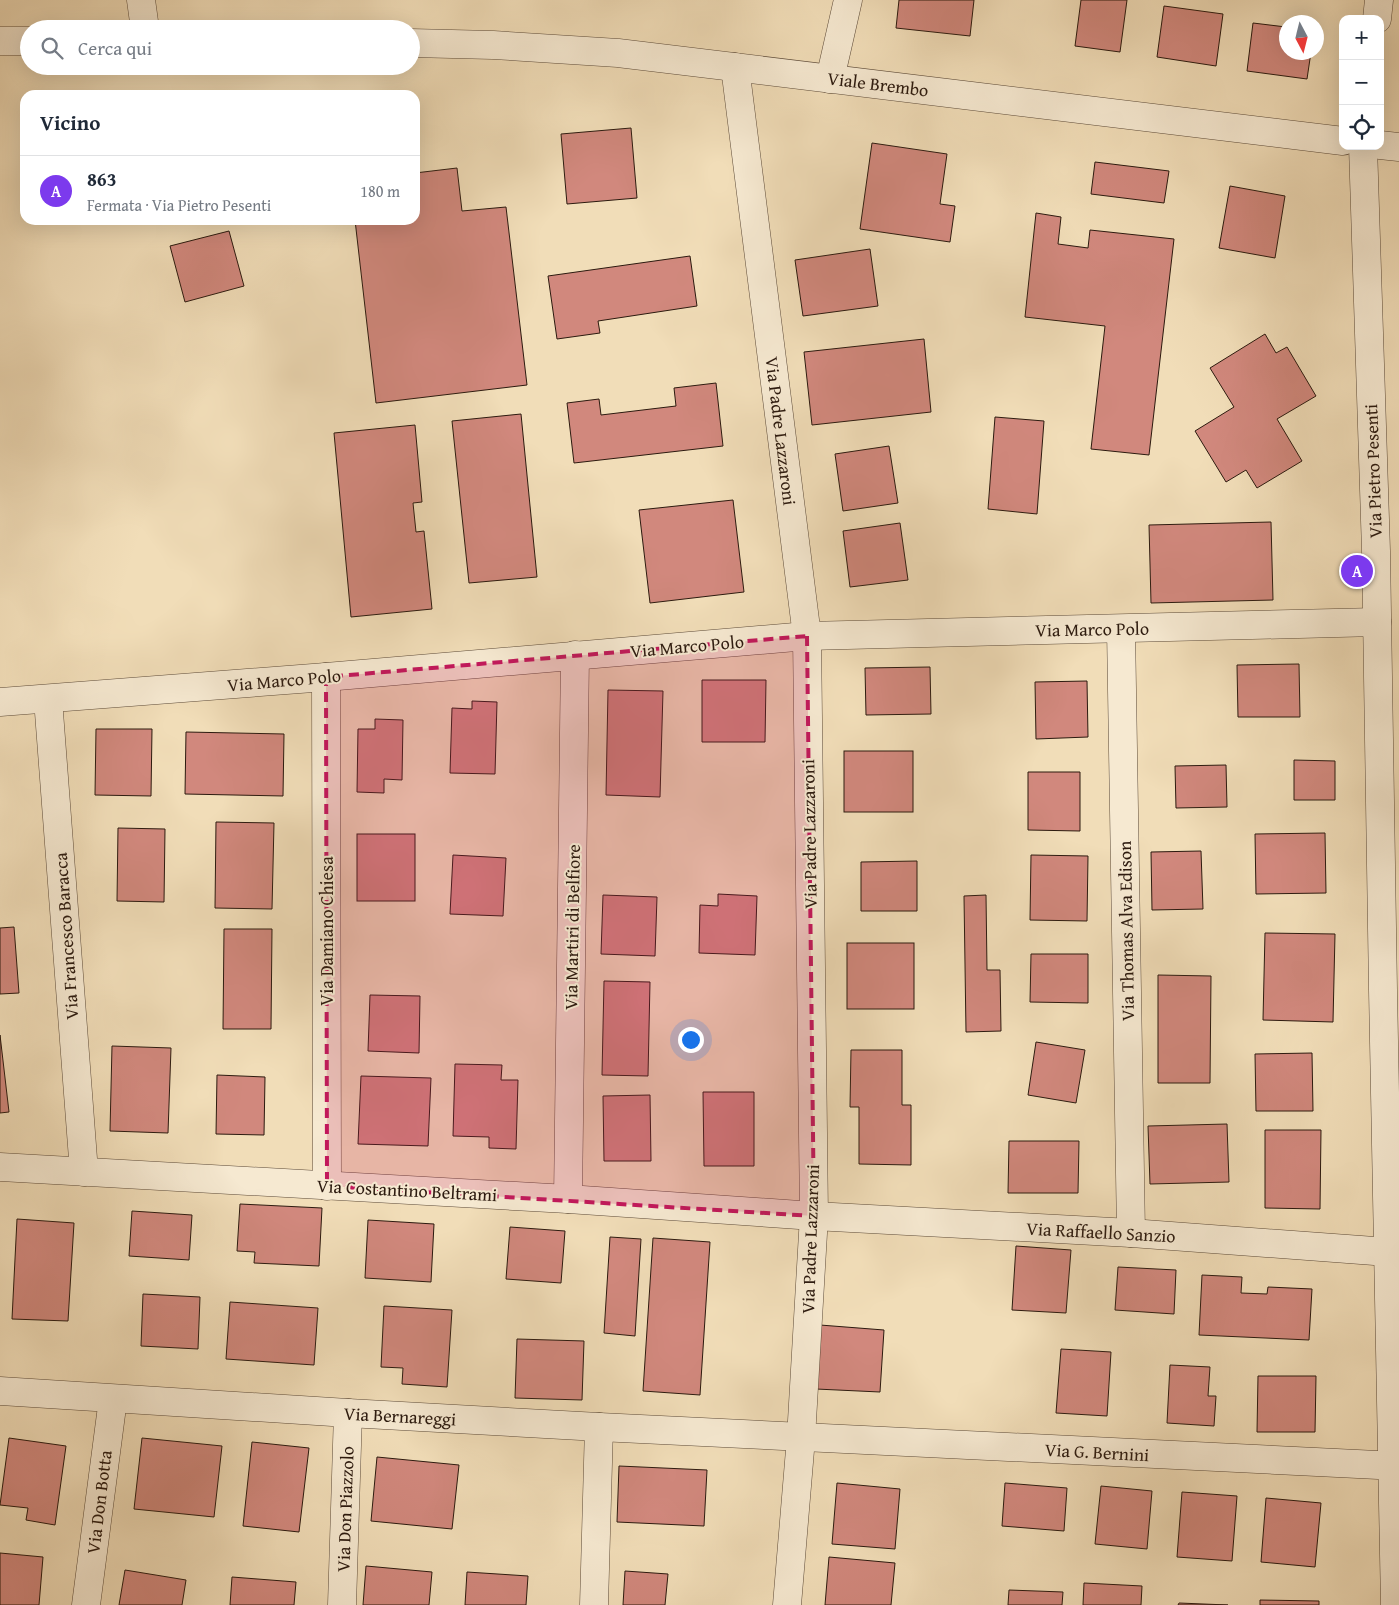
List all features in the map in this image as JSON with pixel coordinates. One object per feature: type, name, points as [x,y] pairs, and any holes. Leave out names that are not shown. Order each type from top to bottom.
[{"type":"street","points":[[141,0],[144,20]]},
{"type":"street","points":[[830,79],[848,0]]},
{"type":"street","points":[[1377,15],[1379,0]]},
{"type":"street","points":[[0,41],[20,41]]},
{"type":"street","name":"Viale Brembo","points":[[420,43],[534,47],[618,54],[1339,141]]},
{"type":"street","name":"Via Padre Lazzaroni","points":[[735,67],[807,636],[814,1216],[801,1438],[787,1605]]},
{"type":"street","points":[[1384,145],[1399,147]]},
{"type":"street","name":"Via Pietro Pesenti","points":[[1363,150],[1388,553],[1377,622],[1388,1252],[1396,1466],[1395,1605]]},
{"type":"street","name":"Via Marco Polo","points":[[0,702],[326,677],[807,636],[1377,622]]},
{"type":"street","name":"Via Thomas Alva Edison","points":[[1121,629],[1131,1233]]},
{"type":"street","name":"Via Martiri di Belfiore","points":[[568,1200],[575,655]]},
{"type":"street","name":"Via Damiano Chiesa","points":[[326,677],[327,1186]]},
{"type":"street","name":"Via Francesco Baracca","points":[[48,699],[84,1172]]},
{"type":"street","name":"Via Costantino Beltrami","points":[[0,1168],[814,1216]]},
{"type":"street","name":"Via Raffaello Sanzio","points":[[814,1216],[1131,1233],[1388,1252]]},
{"type":"street","name":"Via Bernareggi","points":[[0,1392],[348,1414],[801,1438]]},
{"type":"street","name":"Via Don Botta","points":[[86,1605],[112,1399]]},
{"type":"street","name":"Via Don Piazzolo","points":[[342,1605],[348,1414]]},
{"type":"street","points":[[594,1605],[599,1427]]},
{"type":"street","name":"Via G. Bernini","points":[[801,1438],[1396,1466]]},
{"type":"highlighted area","points":[[807,636],[814,1216],[327,1186],[326,677]]},
{"type":"building","points":[[899,0],[974,0],[970,36],[896,28]]},
{"type":"building","points":[[1081,0],[1127,0],[1120,52],[1075,46]]},
{"type":"building","points":[[1164,6],[1223,14],[1216,66],[1157,57]]},
{"type":"building","points":[[1253,23],[1279,26],[1279,60],[1310,60],[1307,79],[1247,71]]},
{"type":"building","points":[[631,128],[637,198],[567,204],[561,134]]},
{"type":"building","points":[[872,143],[947,154],[940,204],[955,206],[950,242],[860,229]]},
{"type":"building","points":[[1095,162],[1169,171],[1164,203],[1091,194]]},
{"type":"building","points":[[457,168],[462,211],[506,207],[527,385],[376,403],[356,225],[420,225],[420,172]]},
{"type":"building","points":[[1230,186],[1285,196],[1275,258],[1219,248]]},
{"type":"building","points":[[1036,213],[1061,217],[1058,244],[1088,248],[1090,230],[1174,239],[1149,455],[1091,449],[1105,326],[1025,317]]},
{"type":"building","points":[[229,231],[244,286],[185,302],[170,246]]},
{"type":"building","points":[[870,249],[878,306],[803,316],[795,260]]},
{"type":"building","points":[[690,256],[697,306],[598,321],[600,333],[557,339],[548,276]]},
{"type":"building","points":[[1265,334],[1276,353],[1287,347],[1316,396],[1277,419],[1302,461],[1257,488],[1246,470],[1226,482],[1195,431],[1234,407],[1210,368]]},
{"type":"building","points":[[924,339],[931,412],[812,425],[804,352]]},
{"type":"building","points":[[716,383],[723,446],[574,463],[567,403],[599,399],[601,415],[676,406],[674,388]]},
{"type":"building","points":[[521,414],[537,577],[469,583],[452,421]]},
{"type":"building","points":[[995,417],[1044,421],[1037,514],[988,509]]},
{"type":"building","points":[[415,425],[422,502],[413,503],[416,532],[424,531],[432,609],[351,617],[334,433]]},
{"type":"building","points":[[889,446],[898,503],[843,511],[835,454]]},
{"type":"building","points":[[733,500],[744,592],[650,603],[639,510]]},
{"type":"building","points":[[1271,522],[1273,600],[1151,603],[1149,525]]},
{"type":"building","points":[[900,523],[908,580],[850,587],[843,531]]},
{"type":"building","points":[[1299,664],[1300,717],[1238,717],[1237,665]]},
{"type":"building","points":[[930,667],[931,714],[866,715],[865,668]]},
{"type":"building","points":[[702,680],[766,680],[765,742],[702,742]]},
{"type":"building","points":[[1087,681],[1088,737],[1036,739],[1035,682]]},
{"type":"building","points":[[608,690],[663,691],[660,797],[606,795]]},
{"type":"building","points":[[472,701],[497,702],[495,774],[450,773],[452,708],[472,709]]},
{"type":"building","points":[[375,719],[403,720],[402,780],[384,779],[384,793],[357,792],[358,729],[375,729]]},
{"type":"building","points":[[96,729],[152,729],[151,796],[95,795]]},
{"type":"building","points":[[186,732],[284,734],[283,796],[185,794]]},
{"type":"building","points":[[844,751],[913,751],[913,812],[844,812]]},
{"type":"building","points":[[1294,760],[1335,761],[1335,800],[1294,800]]},
{"type":"building","points":[[1226,765],[1227,807],[1176,808],[1175,766]]},
{"type":"building","points":[[1028,772],[1080,772],[1080,831],[1028,830]]},
{"type":"building","points":[[216,822],[274,823],[272,909],[215,908]]},
{"type":"building","points":[[118,828],[165,829],[164,902],[117,901]]},
{"type":"building","points":[[1325,833],[1326,893],[1256,894],[1255,834]]},
{"type":"building","points":[[357,834],[415,834],[415,901],[357,901]]},
{"type":"building","points":[[1201,851],[1203,909],[1152,910],[1151,852]]},
{"type":"building","points":[[453,855],[506,858],[503,916],[450,914]]},
{"type":"building","points":[[1031,855],[1088,856],[1087,921],[1030,920]]},
{"type":"building","points":[[917,861],[917,911],[861,911],[861,862]]},
{"type":"building","points":[[718,894],[757,896],[755,955],[699,953],[700,905],[718,906]]},
{"type":"building","points":[[603,895],[657,897],[655,956],[601,954]]},
{"type":"building","points":[[986,895],[987,970],[1000,970],[1001,1031],[966,1032],[964,896]]},
{"type":"building","points":[[14,927],[19,993],[0,994],[0,928]]},
{"type":"building","points":[[224,929],[272,929],[271,1029],[223,1029]]},
{"type":"building","points":[[1265,933],[1335,934],[1333,1022],[1263,1020]]},
{"type":"building","points":[[847,943],[914,943],[914,1009],[847,1009]]},
{"type":"building","points":[[1031,954],[1088,954],[1088,1003],[1030,1002]]},
{"type":"building","points":[[1158,975],[1211,976],[1210,1083],[1158,1083]]},
{"type":"building","points":[[604,981],[650,982],[648,1076],[602,1075]]},
{"type":"building","points":[[370,995],[420,996],[419,1053],[368,1051]]},
{"type":"building","points":[[0,1035],[9,1112],[0,1113]]},
{"type":"building","points":[[1036,1042],[1085,1050],[1076,1103],[1028,1095]]},
{"type":"building","points":[[112,1046],[171,1048],[168,1133],[110,1131]]},
{"type":"building","points":[[851,1050],[902,1050],[902,1105],[911,1105],[911,1165],[859,1164],[859,1107],[850,1107]]},
{"type":"building","points":[[1312,1053],[1313,1111],[1256,1111],[1255,1054]]},
{"type":"building","points":[[455,1064],[502,1065],[501,1080],[518,1080],[516,1149],[489,1148],[489,1137],[453,1136]]},
{"type":"building","points":[[217,1075],[265,1077],[264,1135],[216,1134]]},
{"type":"building","points":[[361,1076],[431,1078],[428,1146],[358,1144]]},
{"type":"building","points":[[703,1092],[754,1092],[754,1166],[704,1166]]},
{"type":"building","points":[[650,1095],[651,1161],[604,1161],[603,1096]]},
{"type":"building","points":[[1227,1124],[1229,1182],[1150,1184],[1148,1126]]},
{"type":"building","points":[[1265,1130],[1321,1130],[1320,1209],[1265,1208]]},
{"type":"building","points":[[1009,1141],[1079,1141],[1078,1193],[1008,1193]]},
{"type":"building","points":[[240,1204],[322,1208],[319,1266],[254,1263],[255,1252],[237,1251]]},
{"type":"building","points":[[132,1211],[192,1215],[189,1260],[129,1256]]},
{"type":"building","points":[[17,1219],[74,1223],[68,1321],[12,1319]]},
{"type":"building","points":[[368,1220],[434,1224],[431,1282],[365,1278]]},
{"type":"building","points":[[510,1227],[565,1231],[561,1283],[506,1279]]},
{"type":"building","points":[[610,1237],[641,1239],[635,1336],[604,1333]]},
{"type":"building","points":[[653,1238],[710,1242],[700,1395],[643,1391]]},
{"type":"building","points":[[1016,1246],[1071,1250],[1066,1313],[1012,1310]]},
{"type":"building","points":[[1118,1267],[1176,1270],[1174,1314],[1115,1310]]},
{"type":"building","points":[[1202,1275],[1242,1277],[1241,1293],[1267,1294],[1268,1287],[1312,1289],[1309,1340],[1199,1335]]},
{"type":"building","points":[[143,1294],[200,1297],[198,1349],[141,1346]]},
{"type":"building","points":[[230,1302],[318,1308],[314,1365],[226,1359]]},
{"type":"building","points":[[384,1306],[452,1310],[447,1387],[402,1384],[403,1368],[381,1367]]},
{"type":"building","points":[[820,1325],[884,1330],[880,1392],[816,1389]]},
{"type":"building","points":[[517,1339],[584,1341],[582,1400],[515,1398]]},
{"type":"building","points":[[1061,1349],[1111,1352],[1107,1416],[1056,1413]]},
{"type":"building","points":[[1170,1365],[1210,1367],[1208,1396],[1216,1396],[1214,1426],[1167,1423]]},
{"type":"building","points":[[1258,1376],[1316,1376],[1315,1432],[1257,1432]]},
{"type":"building","points":[[9,1438],[66,1446],[55,1525],[26,1520],[28,1508],[0,1505]]},
{"type":"building","points":[[142,1438],[222,1446],[214,1517],[134,1509]]},
{"type":"building","points":[[252,1442],[309,1448],[299,1532],[243,1526]]},
{"type":"building","points":[[377,1457],[459,1465],[452,1529],[371,1521]]},
{"type":"building","points":[[619,1466],[707,1470],[704,1526],[617,1522]]},
{"type":"building","points":[[837,1483],[900,1489],[895,1549],[832,1544]]},
{"type":"building","points":[[1005,1483],[1067,1488],[1064,1531],[1002,1526]]},
{"type":"building","points":[[1101,1486],[1152,1491],[1147,1549],[1095,1544]]},
{"type":"building","points":[[1182,1492],[1237,1496],[1232,1561],[1177,1557]]},
{"type":"building","points":[[1266,1498],[1321,1503],[1315,1567],[1261,1562]]},
{"type":"building","points":[[0,1553],[43,1557],[39,1605],[0,1605]]},
{"type":"building","points":[[829,1557],[895,1563],[891,1605],[825,1605]]},
{"type":"building","points":[[366,1566],[432,1572],[429,1605],[363,1605]]},
{"type":"building","points":[[125,1570],[186,1580],[182,1605],[119,1605]]},
{"type":"building","points":[[625,1571],[668,1574],[665,1605],[623,1605]]},
{"type":"building","points":[[467,1572],[528,1576],[526,1605],[465,1605]]},
{"type":"building","points":[[232,1577],[296,1582],[294,1605],[230,1605]]},
{"type":"building","points":[[1084,1583],[1142,1586],[1141,1605],[1083,1605]]},
{"type":"building","points":[[1009,1590],[1063,1592],[1062,1605],[1008,1605]]},
{"type":"building","points":[[1260,1600],[1319,1601],[1319,1605],[1260,1605]]},
{"type":"building","points":[[1179,1603],[1228,1605],[1178,1605]]},
{"type":"place","name":"863","points":[[1357,571]]}]
